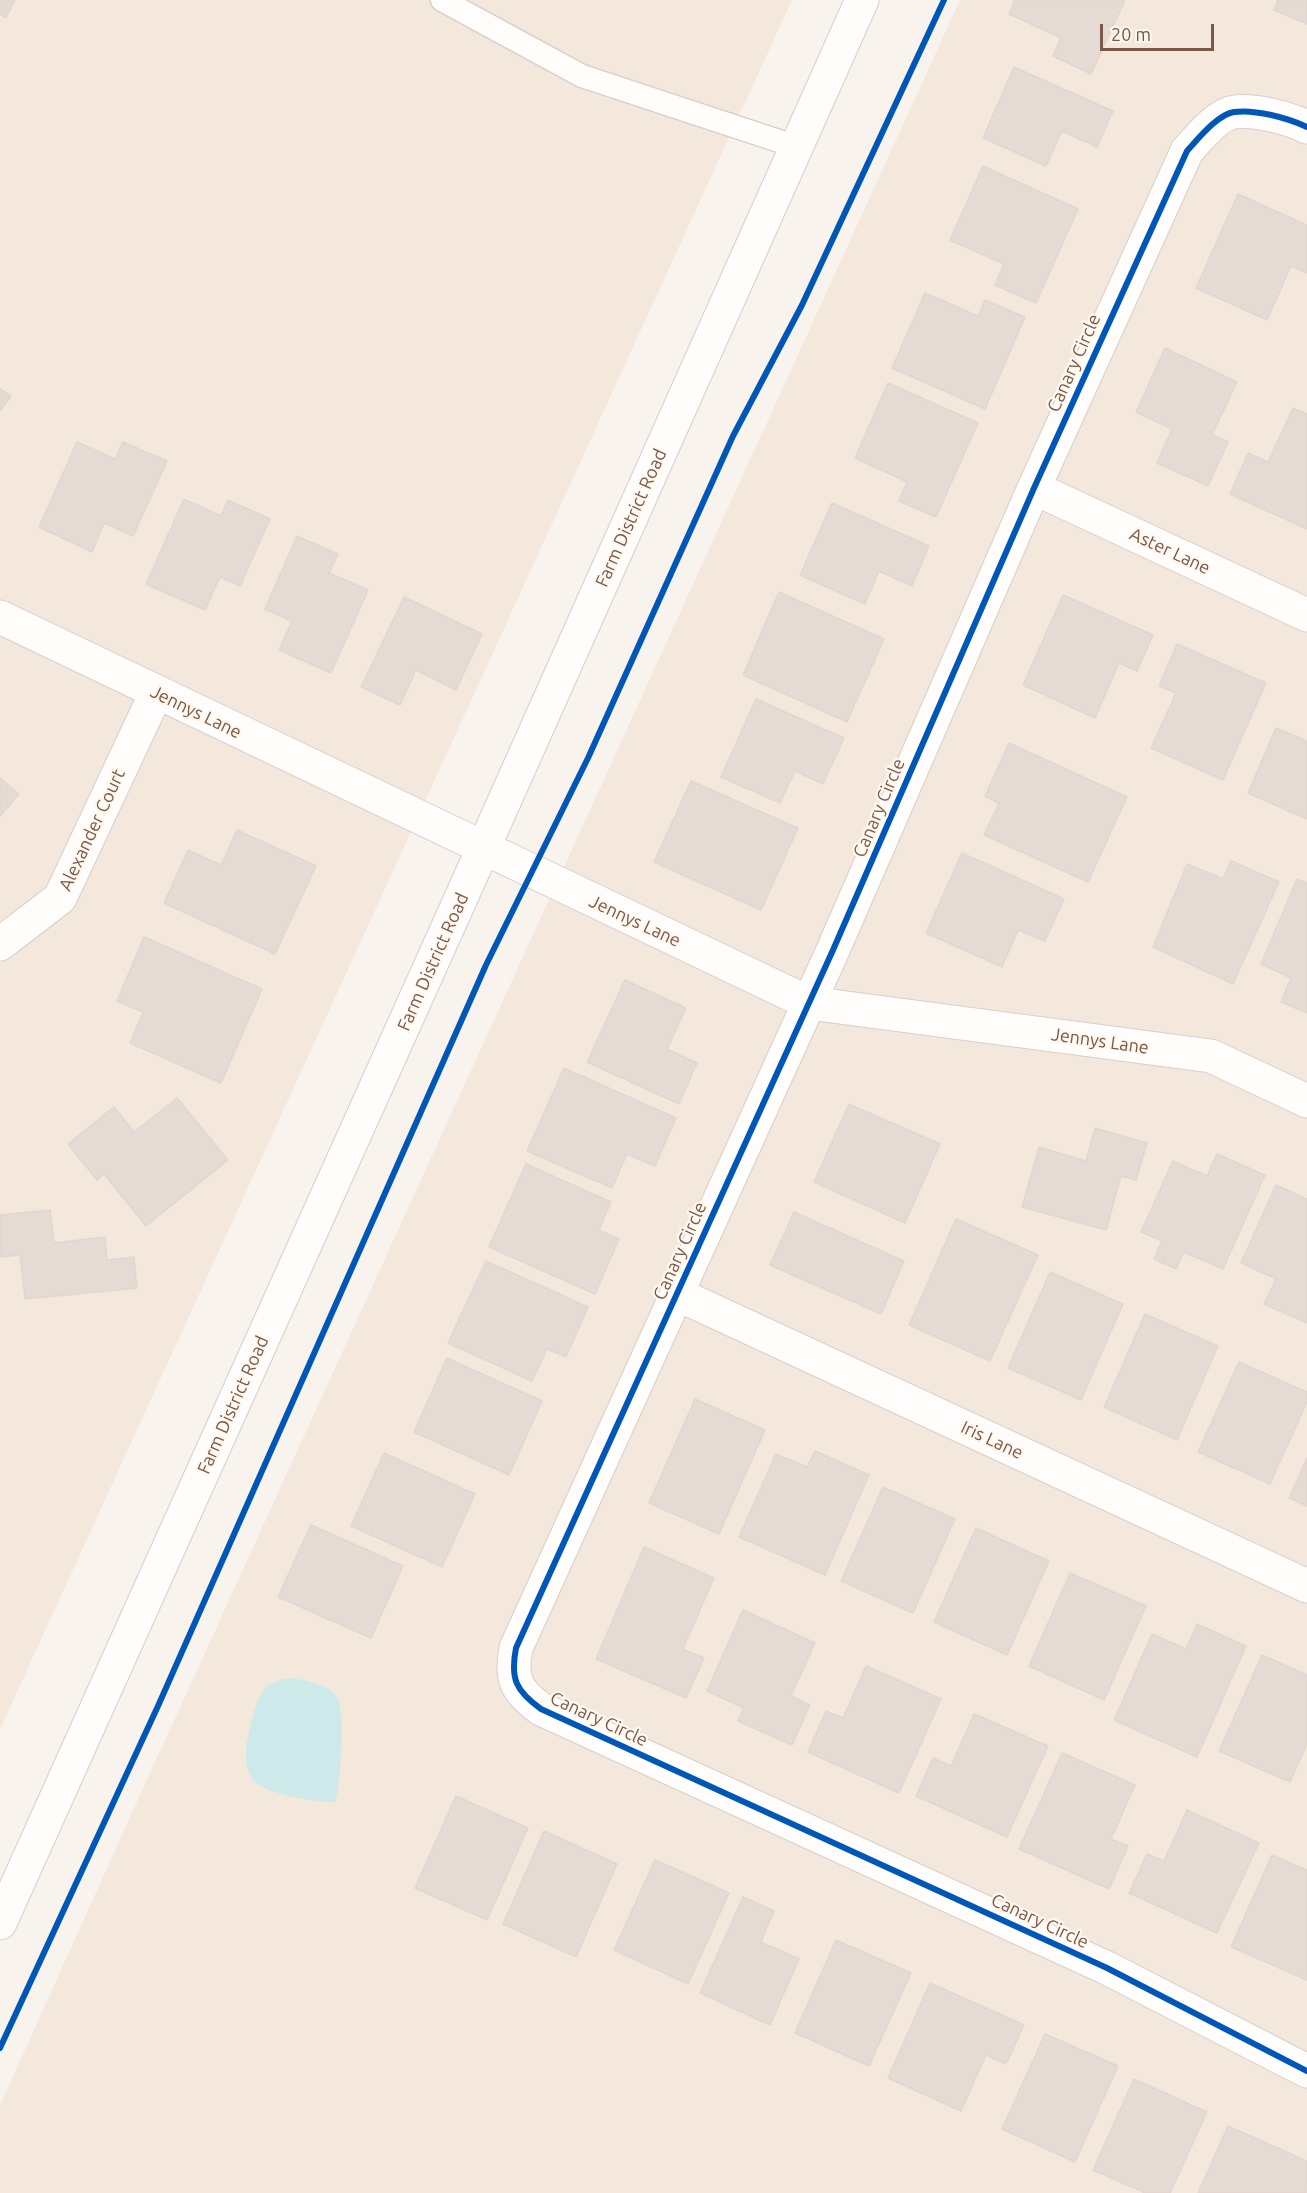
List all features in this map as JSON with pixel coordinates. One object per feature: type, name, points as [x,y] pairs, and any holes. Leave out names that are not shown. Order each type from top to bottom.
[{"type":"street","name":"Farm District Road","points":[[0,1923],[862,0]]},
{"type":"street","name":"Canary Circle","points":[[1307,127],[1265,114],[1232,112],[1211,125],[1187,151],[1034,488],[809,1003],[516,1648],[513,1666],[515,1683],[525,1698],[541,1709],[1107,1968],[1307,2071]]},
{"type":"street","name":"Aster Lane","points":[[1034,488],[1307,615]]},
{"type":"street","name":"Jennys Lane","points":[[0,617],[809,1003],[1211,1056],[1307,1101]]},
{"type":"street","name":"Alexander Court","points":[[0,944],[60,898],[156,693]]},
{"type":"street","name":"Iris Lane","points":[[677,1294],[1307,1586]]},
{"type":"lane","points":[[442,0],[582,76],[796,147]]},
{"type":"shaded area","points":[[0,0],[792,0],[0,1729]]},
{"type":"shaded area","points":[[960,0],[1307,0],[1307,2193],[0,2193],[0,2105]]},
{"type":"water","points":[[292,1678],[324,1687],[338,1699],[341,1718],[341,1750],[335,1802],[281,1794],[261,1786],[251,1777],[246,1759],[247,1743],[258,1701],[266,1687]]},
{"type":"building","points":[[0,0],[15,0],[6,18],[0,14]]},
{"type":"building","points":[[1015,0],[1125,0],[1091,74],[1053,56],[1061,38],[1009,14]]},
{"type":"building","points":[[1278,0],[1307,0],[1307,24],[1274,10]]},
{"type":"building","points":[[1014,67],[1113,111],[1097,147],[1062,131],[1046,166],[983,138]]},
{"type":"building","points":[[983,166],[1078,209],[1036,303],[995,285],[1004,264],[950,240]]},
{"type":"building","points":[[1238,194],[1307,225],[1307,273],[1291,266],[1267,320],[1196,288]]},
{"type":"building","points":[[925,293],[978,316],[985,300],[1025,317],[985,409],[892,368]]},
{"type":"building","points":[[1165,348],[1237,382],[1212,435],[1228,442],[1208,486],[1157,463],[1172,429],[1136,412]]},
{"type":"building","points":[[888,383],[978,423],[936,517],[899,501],[907,482],[855,458]]},
{"type":"building","points":[[0,389],[11,396],[0,411]]},
{"type":"building","points":[[1293,408],[1307,414],[1307,529],[1230,494],[1248,453],[1268,462]]},
{"type":"building","points":[[77,442],[115,459],[123,442],[167,461],[133,536],[104,523],[92,552],[39,527]]},
{"type":"building","points":[[184,499],[221,516],[228,500],[270,519],[240,586],[220,577],[205,610],[146,584]]},
{"type":"building","points":[[832,503],[929,546],[912,586],[879,571],[865,604],[800,575]]},
{"type":"building","points":[[297,536],[338,554],[329,573],[368,590],[331,673],[279,650],[292,621],[265,609]]},
{"type":"building","points":[[779,592],[884,639],[847,722],[743,675]]},
{"type":"building","points":[[1063,595],[1153,635],[1137,671],[1119,663],[1095,718],[1023,685]]},
{"type":"building","points":[[404,597],[482,634],[456,690],[416,670],[400,705],[361,687]]},
{"type":"building","points":[[1177,644],[1266,683],[1223,780],[1151,748],[1176,693],[1159,686]]},
{"type":"building","points":[[756,699],[844,738],[823,784],[795,771],[780,803],[721,777]]},
{"type":"building","points":[[1276,728],[1307,741],[1307,819],[1248,793]]},
{"type":"building","points":[[1009,743],[1127,797],[1088,882],[984,835],[999,803],[985,796]]},
{"type":"building","points":[[0,778],[19,794],[0,816]]},
{"type":"building","points":[[691,781],[798,828],[761,910],[654,862]]},
{"type":"building","points":[[237,830],[316,866],[275,954],[164,903],[188,850],[221,865]]},
{"type":"building","points":[[962,853],[1064,899],[1045,941],[1018,930],[1002,967],[926,933]]},
{"type":"building","points":[[1231,861],[1279,882],[1233,984],[1153,947],[1187,864],[1223,879]]},
{"type":"building","points":[[1297,879],[1307,883],[1307,1013],[1281,1002],[1291,978],[1261,964]]},
{"type":"building","points":[[144,937],[262,989],[221,1083],[130,1043],[143,1012],[117,1001]]},
{"type":"building","points":[[625,980],[686,1008],[667,1049],[697,1063],[679,1104],[587,1062]]},
{"type":"building","points":[[564,1068],[676,1118],[655,1166],[627,1154],[612,1188],[527,1151]]},
{"type":"building","points":[[177,1098],[228,1160],[146,1226],[104,1174],[97,1180],[68,1144],[114,1107],[134,1132]]},
{"type":"building","points":[[849,1104],[940,1144],[905,1223],[814,1182]]},
{"type":"building","points":[[1095,1128],[1147,1143],[1136,1180],[1121,1176],[1106,1230],[1022,1207],[1039,1147],[1086,1161]]},
{"type":"building","points":[[1217,1154],[1265,1175],[1223,1269],[1184,1252],[1176,1269],[1154,1259],[1162,1241],[1141,1232],[1173,1161],[1207,1176]]},
{"type":"building","points":[[526,1164],[611,1202],[599,1230],[619,1239],[595,1294],[489,1247]]},
{"type":"building","points":[[1276,1185],[1307,1199],[1307,1323],[1264,1304],[1276,1279],[1241,1263]]},
{"type":"building","points":[[50,1210],[54,1243],[105,1237],[107,1260],[134,1257],[137,1288],[25,1299],[20,1255],[1,1257],[0,1215]]},
{"type":"building","points":[[794,1212],[904,1261],[881,1314],[770,1265]]},
{"type":"building","points":[[956,1219],[1038,1255],[990,1361],[909,1325]]},
{"type":"building","points":[[486,1261],[588,1307],[566,1357],[547,1349],[532,1381],[448,1343]]},
{"type":"building","points":[[1050,1272],[1123,1304],[1081,1400],[1008,1368]]},
{"type":"building","points":[[1145,1314],[1218,1346],[1177,1440],[1104,1407]]},
{"type":"building","points":[[447,1358],[542,1401],[509,1475],[414,1432]]},
{"type":"building","points":[[1239,1362],[1307,1392],[1307,1402],[1270,1484],[1198,1452]]},
{"type":"building","points":[[695,1399],[765,1430],[719,1534],[649,1503]]},
{"type":"building","points":[[815,1451],[869,1475],[825,1575],[739,1537],[776,1454],[807,1467]]},
{"type":"building","points":[[384,1453],[475,1494],[442,1567],[351,1526]]},
{"type":"building","points":[[1307,1458],[1307,1506],[1289,1498]]},
{"type":"building","points":[[883,1487],[955,1519],[913,1613],[841,1581]]},
{"type":"building","points":[[311,1525],[403,1566],[371,1638],[278,1597]]},
{"type":"building","points":[[976,1528],[1049,1561],[1007,1655],[934,1622]]},
{"type":"building","points":[[644,1547],[714,1578],[683,1649],[704,1658],[686,1698],[596,1659]]},
{"type":"building","points":[[1070,1573],[1146,1606],[1104,1700],[1029,1666]]},
{"type":"building","points":[[743,1610],[815,1643],[791,1696],[810,1705],[792,1745],[738,1721],[744,1708],[707,1691]]},
{"type":"building","points":[[1197,1624],[1246,1646],[1197,1757],[1114,1720],[1152,1634],[1186,1649]]},
{"type":"building","points":[[1262,1655],[1307,1675],[1307,1744],[1290,1782],[1219,1751]]},
{"type":"building","points":[[866,1666],[941,1699],[899,1793],[808,1752],[826,1711],[843,1718]]},
{"type":"building","points":[[974,1714],[1048,1746],[1007,1837],[916,1796],[933,1758],[951,1766]]},
{"type":"building","points":[[1062,1753],[1135,1785],[1111,1839],[1128,1846],[1109,1889],[1019,1849]]},
{"type":"building","points":[[456,1796],[528,1828],[487,1920],[415,1888]]},
{"type":"building","points":[[1187,1810],[1259,1843],[1217,1933],[1129,1893],[1147,1854],[1164,1861]]},
{"type":"building","points":[[544,1831],[617,1864],[576,1957],[503,1924]]},
{"type":"building","points":[[1272,1855],[1307,1870],[1307,1980],[1231,1947]]},
{"type":"building","points":[[655,1860],[729,1893],[688,1984],[614,1950]]},
{"type":"building","points":[[743,1897],[774,1911],[761,1942],[799,1959],[770,2025],[700,1993]]},
{"type":"building","points":[[836,1940],[911,1973],[869,2066],[795,2033]]},
{"type":"building","points":[[930,1983],[1024,2025],[1006,2064],[986,2055],[961,2111],[888,2078]]},
{"type":"building","points":[[1045,2034],[1118,2066],[1075,2162],[1002,2129]]},
{"type":"building","points":[[1134,2079],[1207,2112],[1170,2193],[1145,2193],[1093,2170]]},
{"type":"building","points":[[1228,2126],[1307,2161],[1306,2193],[1198,2193]]},
{"type":"cycle path","points":[[0,2048],[158,1706],[486,965],[588,758],[733,436],[802,305],[944,0]]},
{"type":"cycle path","points":[[1307,127],[1271,115],[1234,112],[1221,117],[1187,151],[1034,488],[833,950],[516,1648],[514,1659],[517,1683],[526,1696],[541,1709],[1107,1968],[1307,2071]]}]
